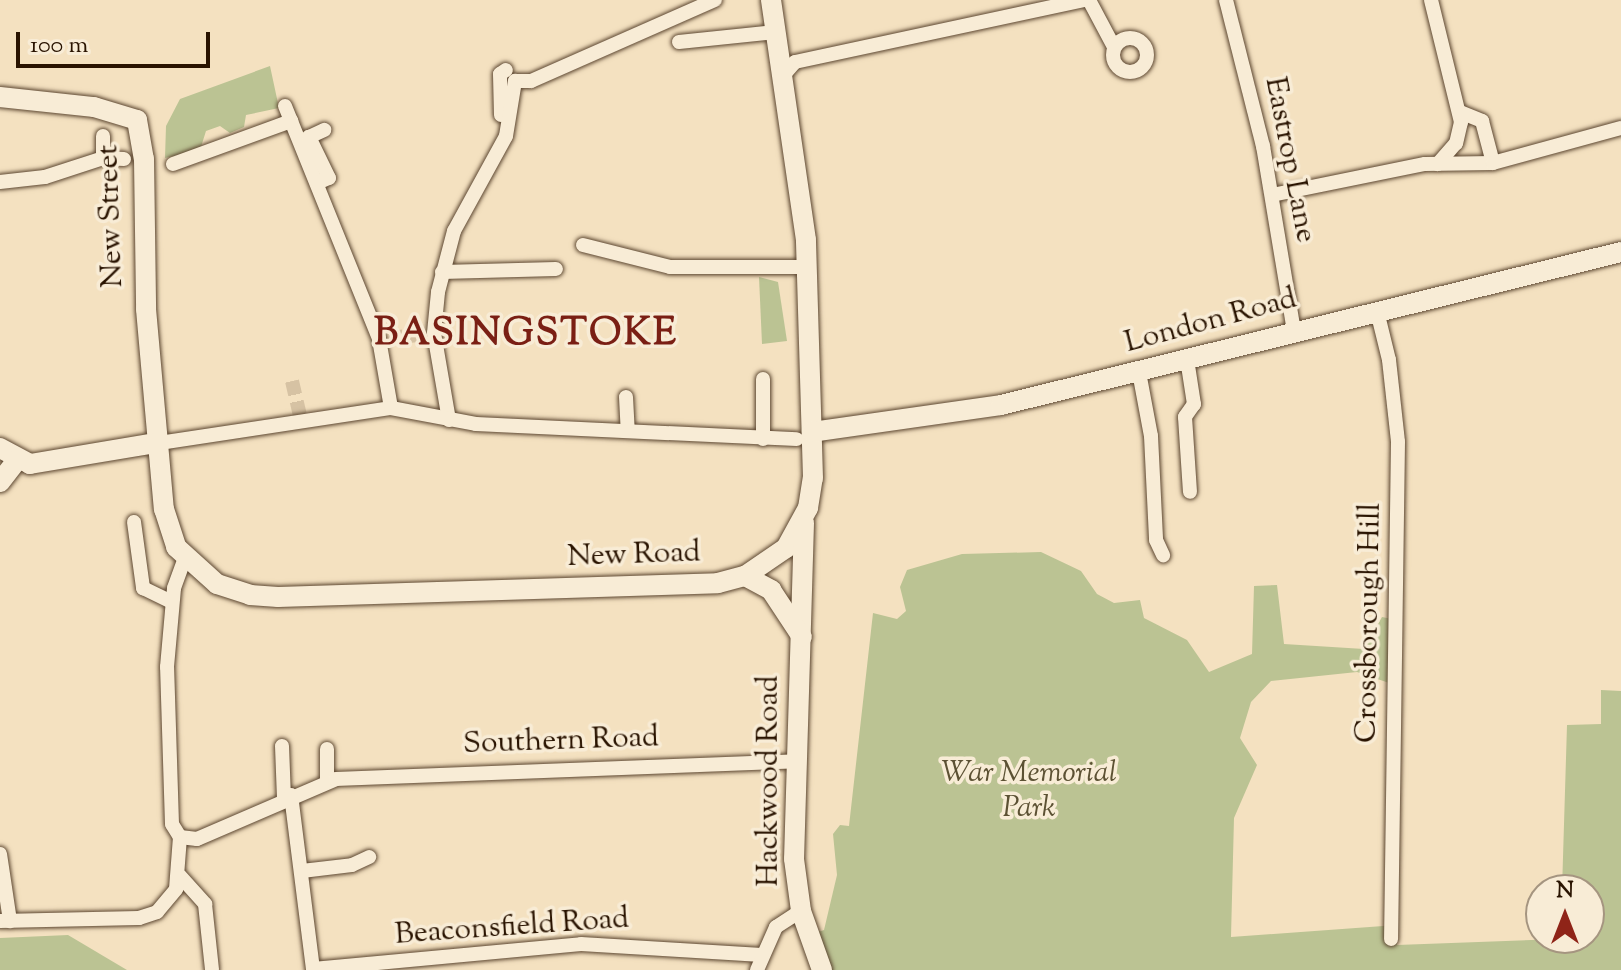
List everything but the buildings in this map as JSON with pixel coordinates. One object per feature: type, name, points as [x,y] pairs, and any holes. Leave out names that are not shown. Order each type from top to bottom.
[{"type":"street","points":[[453,421],[431,334],[442,272],[454,231],[500,143],[510,76],[531,81],[715,0]]},
{"type":"street","name":"New Road","points":[[146,309],[161,442],[166,522],[185,558],[217,584],[265,597],[645,587],[745,576],[786,548],[804,519],[813,478],[804,435],[806,267],[801,192],[771,0]]},
{"type":"street","points":[[782,77],[795,62],[1083,0]]},
{"type":"street","points":[[1089,0],[1114,47]]},
{"type":"street","name":"Eastrop Lane","points":[[1226,0],[1272,195],[1294,331]]},
{"type":"street","points":[[1431,0],[1460,112],[1459,137],[1438,164]]},
{"type":"street","points":[[679,42],[775,32]]},
{"type":"street","name":"New Street","points":[[0,97],[94,107],[137,120],[144,159],[146,309]]},
{"type":"street","points":[[285,106],[384,339],[385,408]]},
{"type":"street","points":[[1460,112],[1482,121],[1493,163]]},
{"type":"street","points":[[173,164],[293,126]]},
{"type":"street","points":[[1272,195],[1438,164],[1493,163],[1621,128]]},
{"type":"street","points":[[317,183],[329,178],[309,137],[324,130]]},
{"type":"street","points":[[103,136],[103,158]]},
{"type":"street","points":[[0,182],[45,177],[103,158],[124,159]]},
{"type":"street","points":[[583,245],[670,267],[806,267]]},
{"type":"street","name":"London Road","points":[[804,435],[1001,405],[1621,252]]},
{"type":"street","points":[[442,272],[556,269]]},
{"type":"street","name":"Crossborough Hill","points":[[1377,311],[1389,360],[1398,442],[1391,939]]},
{"type":"street","points":[[1187,359],[1194,404],[1185,417],[1190,492]]},
{"type":"street","points":[[1139,372],[1151,436],[1156,540],[1163,555]]},
{"type":"street","points":[[763,379],[763,439]]},
{"type":"street","points":[[626,397],[628,430]]},
{"type":"street","points":[[0,482],[8,454],[41,463],[300,418],[385,408],[453,421],[763,439],[804,435]]},
{"type":"street","name":"Hackwood Road","points":[[804,519],[794,859],[801,911],[822,970]]},
{"type":"street","points":[[134,522],[143,588],[172,602]]},
{"type":"street","points":[[0,854],[5,921],[139,918],[166,904],[180,876],[180,837],[172,813],[167,667],[172,602],[185,558]]},
{"type":"street","name":"Hackwood Road","points":[[745,576],[771,590],[802,637]]},
{"type":"street","points":[[282,746],[302,871],[313,970]]},
{"type":"street","points":[[327,749],[327,780]]},
{"type":"street","name":"Southern Road","points":[[180,837],[205,836],[327,780],[394,773],[797,761]]},
{"type":"street","points":[[302,871],[352,865],[369,857]]},
{"type":"street","points":[[180,876],[205,904],[212,970]]},
{"type":"street","points":[[757,970],[776,927],[801,911]]},
{"type":"street","name":"Beaconsfield Road","points":[[313,970],[581,944],[762,955]]},
{"type":"green space","points":[[270,66],[279,108],[246,115],[244,127],[230,133],[220,126],[206,131],[200,150],[165,158],[166,126],[180,99]]},
{"type":"green space","points":[[759,277],[778,282],[787,341],[762,344]]},
{"type":"green space","name":"War Memorial Park","points":[[1041,552],[1081,571],[1097,594],[1114,603],[1140,600],[1144,618],[1187,640],[1209,672],[1252,654],[1254,586],[1277,585],[1284,644],[1364,649],[1382,617],[1397,620],[1395,685],[1357,672],[1271,681],[1251,702],[1240,738],[1257,765],[1234,818],[1231,937],[1397,925],[1397,945],[1525,940],[1525,954],[1605,954],[1605,874],[1562,874],[1567,725],[1601,724],[1601,690],[1621,691],[1621,970],[831,970],[818,932],[824,930],[837,875],[833,834],[840,825],[849,826],[873,613],[897,619],[906,611],[900,587],[907,570],[962,554]]},
{"type":"green space","points":[[68,935],[127,970],[0,970],[0,938]]},
{"type":"tunnel","points":[[389,338],[428,334]]},
{"type":"tunnel","points":[[292,381],[300,415]]},
{"type":"district","name":"BASINGSTOKE","points":[[526,336]]}]
